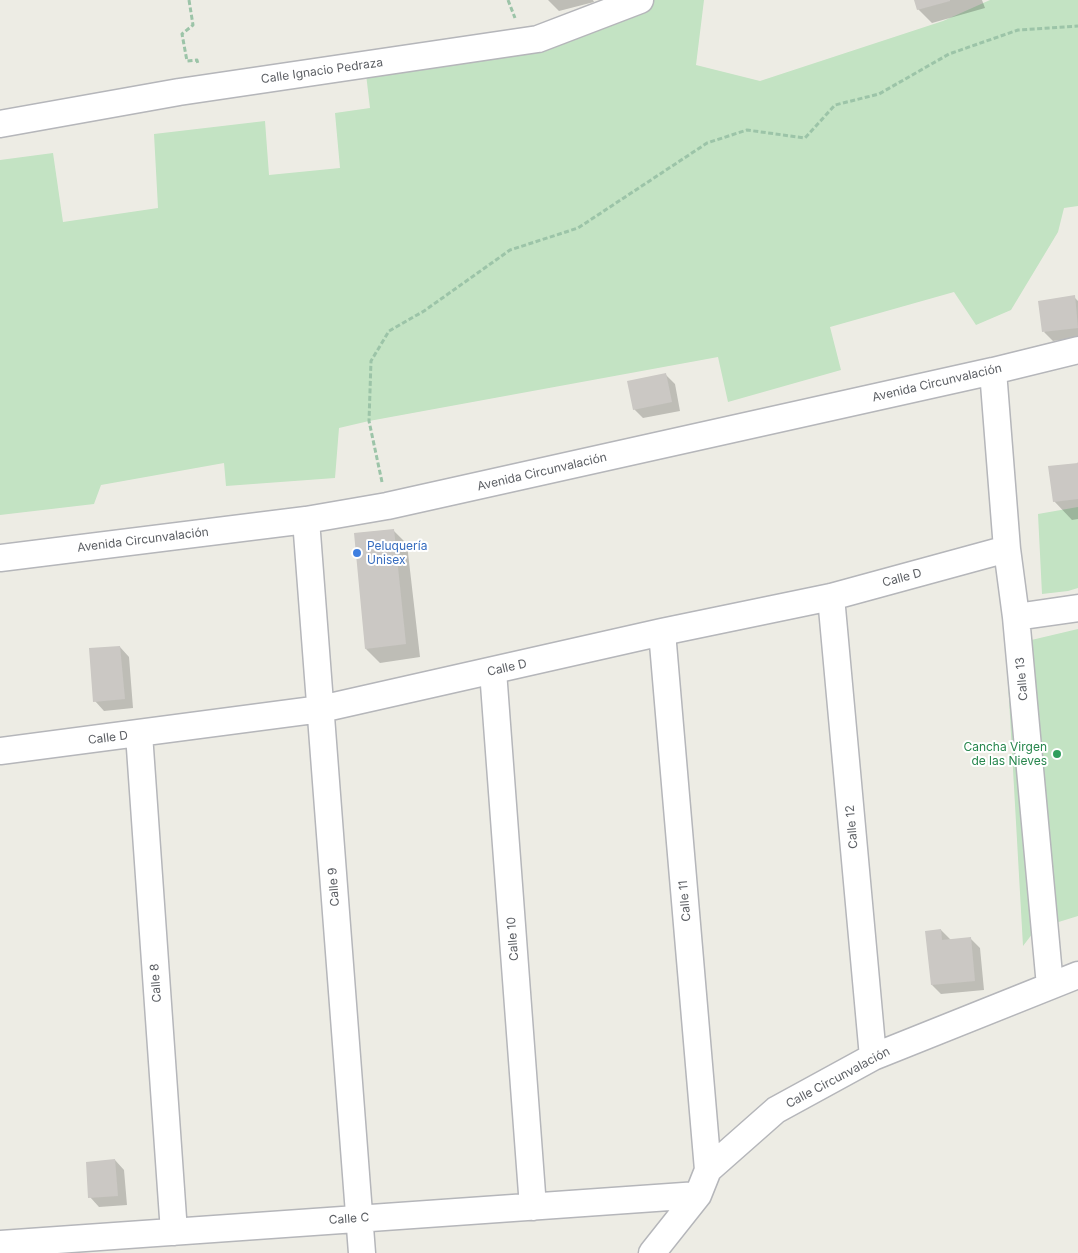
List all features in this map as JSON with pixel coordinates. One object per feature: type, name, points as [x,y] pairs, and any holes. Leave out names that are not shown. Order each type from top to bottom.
[{"type":"street","name":"Calle Ignacio Pedraza","points":[[0,124],[179,92],[538,39],[640,0]]},
{"type":"street","name":"Avenida Circunvalación","points":[[0,558],[306,520],[387,506],[993,371],[1078,350]]},
{"type":"street","name":"Calle 13","points":[[993,371],[1007,549],[1016,617],[1050,986]]},
{"type":"street","name":"Calle 9","points":[[306,520],[362,1253]]},
{"type":"street","name":"Calle D","points":[[0,752],[320,709],[662,632],[831,597],[1007,549]]},
{"type":"street","name":"Calle 12","points":[[831,597],[873,1056]]},
{"type":"street","points":[[1016,617],[1078,608]]},
{"type":"street","name":"Calle 11","points":[[662,632],[708,1170]]},
{"type":"street","name":"Calle 10","points":[[493,671],[533,1207]]},
{"type":"street","name":"Calle 8","points":[[139,734],[174,1232]]},
{"type":"street","name":"Calle Circunvalación","points":[[652,1253],[698,1195],[708,1170],[776,1110],[873,1056],[1078,975]]},
{"type":"street","name":"Calle C","points":[[0,1244],[698,1195]]},
{"type":"path","points":[[189,0],[194,24],[182,34],[186,61],[197,60],[199,72]]},
{"type":"path","points":[[387,506],[369,421],[371,361],[389,331],[424,311],[510,250],[578,228],[707,143],[747,130],[805,138],[835,105],[878,94],[949,54],[1018,30],[1078,26]]},
{"type":"green space","points":[[646,0],[704,0],[696,65],[760,81],[943,21],[990,0],[1078,0],[1078,206],[1064,208],[1058,232],[1011,310],[976,325],[954,292],[830,327],[841,370],[728,402],[718,357],[339,428],[335,478],[226,486],[224,463],[101,485],[94,504],[0,515],[0,160],[53,153],[63,222],[158,208],[154,134],[265,121],[269,175],[340,168],[335,113],[370,108],[366,74]]},
{"type":"green space","points":[[1078,507],[1078,588],[1042,594],[1038,514]]},
{"type":"green space","points":[[1078,629],[1078,916],[1036,929],[1023,946],[1006,646]]},
{"type":"building","points":[[914,0],[950,0],[950,1],[917,10]]},
{"type":"building","points":[[1075,295],[1078,328],[1042,332],[1038,301]]},
{"type":"building","points":[[666,373],[672,402],[633,410],[627,381]]},
{"type":"building","points":[[1078,463],[1078,499],[1053,502],[1048,466]]},
{"type":"building","points":[[394,529],[406,644],[365,649],[354,533]]},
{"type":"building","points":[[120,646],[125,699],[93,702],[89,648]]},
{"type":"building","points":[[941,929],[942,940],[971,937],[975,981],[931,985],[925,931]]},
{"type":"building","points":[[115,1159],[118,1196],[88,1198],[86,1162]]},
{"type":"place","name":"Peluquería Unisex","points":[[357,553]]},
{"type":"place","name":"Cancha Virgen de las Nieves","points":[[1057,754]]}]
